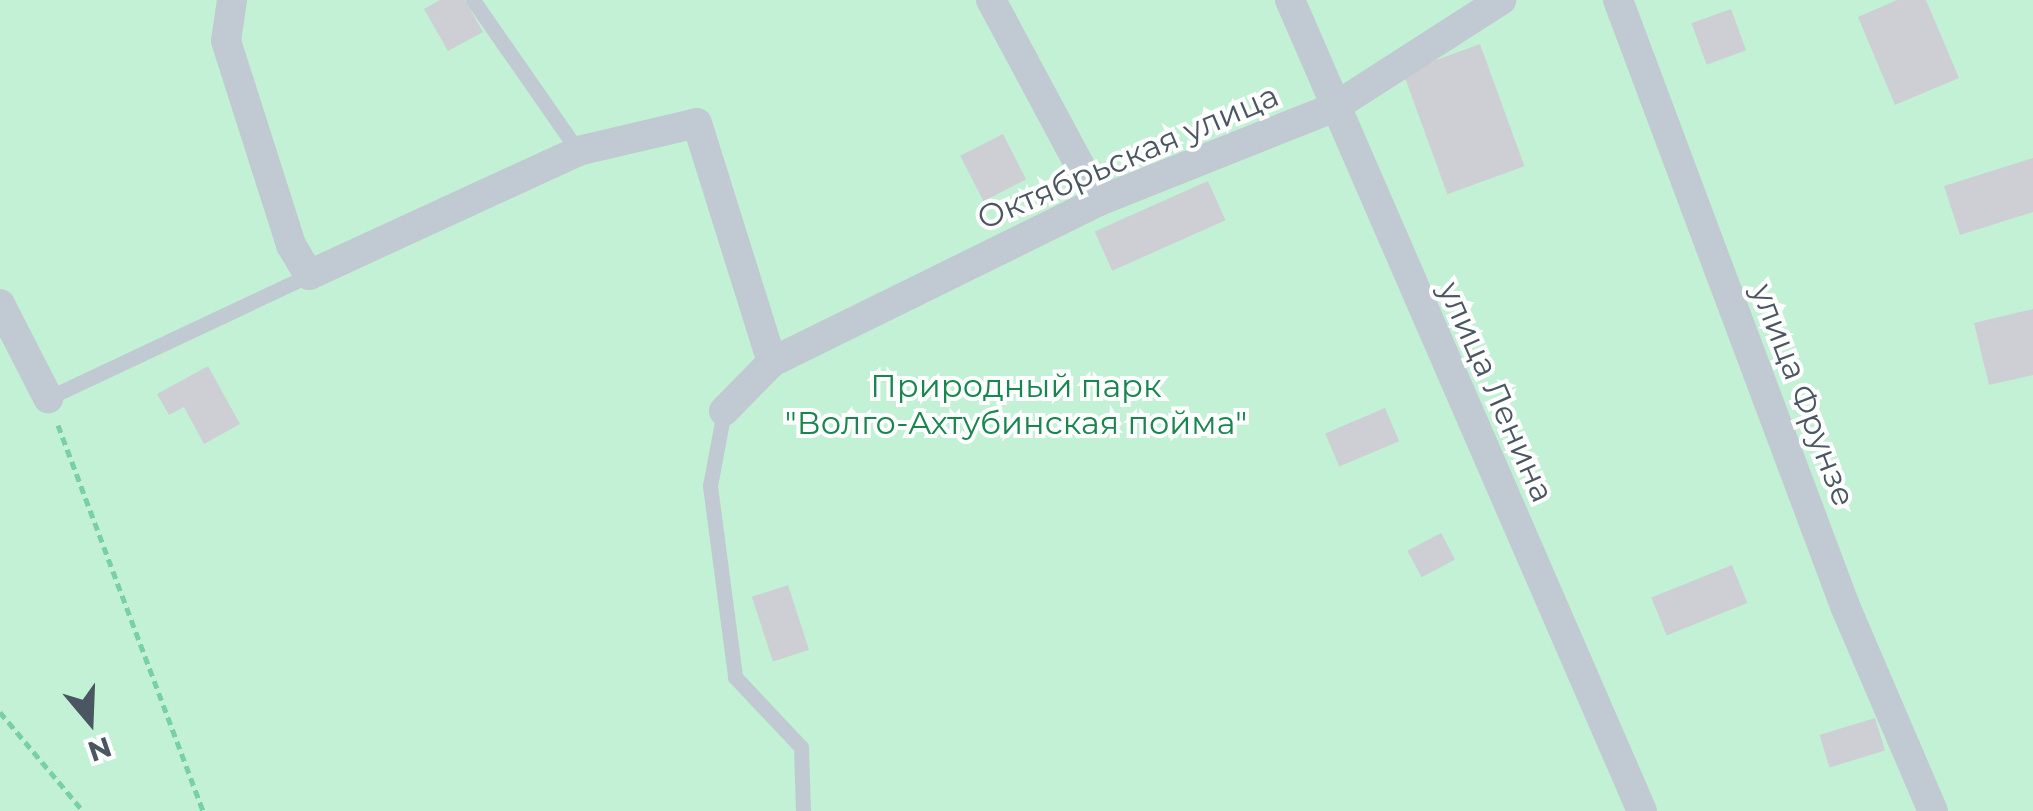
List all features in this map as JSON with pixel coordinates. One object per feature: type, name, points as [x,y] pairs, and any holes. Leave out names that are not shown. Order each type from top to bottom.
[{"type":"street","points":[[232,0],[226,41],[291,245],[309,275],[578,152],[697,123],[772,362]]},
{"type":"street","points":[[991,0],[1098,200]]},
{"type":"street","name":"улица Ленина","points":[[1290,0],[1332,108],[1642,811]]},
{"type":"street","name":"Октябрьская улица","points":[[724,411],[772,362],[1098,200],[1332,108],[1501,0]]},
{"type":"street","name":"улица Фрунзе","points":[[1618,0],[1845,606],[1933,811]]},
{"type":"street","points":[[0,304],[48,398]]},
{"type":"lane","points":[[473,0],[578,152]]},
{"type":"lane","points":[[48,398],[309,275]]},
{"type":"lane","points":[[724,411],[710,486],[734,678],[802,747],[803,811]]},
{"type":"path","points":[[48,398],[203,811]]},
{"type":"path","points":[[0,712],[83,811]]},
{"type":"green space","name":"Природный парк \"Волго-Ахтубинская пойма\"","points":[[0,0],[2033,0],[2033,811],[0,811]]},
{"type":"building","points":[[440,0],[465,0],[483,32],[448,51],[424,9]]},
{"type":"building","points":[[1897,0],[1926,0],[1959,78],[1895,105],[1858,17]]},
{"type":"building","points":[[1731,9],[1746,50],[1707,65],[1692,23]]},
{"type":"building","points":[[1480,44],[1524,166],[1447,194],[1403,72]]},
{"type":"building","points":[[1003,134],[1026,179],[983,201],[960,156]]},
{"type":"building","points":[[2033,158],[2033,212],[1960,235],[1944,186]]},
{"type":"building","points":[[1208,181],[1225,220],[1112,271],[1095,231]]},
{"type":"building","points":[[2033,309],[2033,375],[1989,385],[1974,323]]},
{"type":"building","points":[[208,366],[240,424],[204,444],[184,407],[169,415],[157,394]]},
{"type":"building","points":[[1385,408],[1399,441],[1339,467],[1325,433]]},
{"type":"building","points":[[1441,533],[1455,559],[1422,577],[1407,551]]},
{"type":"building","points":[[1732,565],[1747,603],[1667,636],[1651,598]]},
{"type":"building","points":[[788,585],[809,650],[773,661],[752,597]]},
{"type":"building","points":[[1875,718],[1885,751],[1829,767],[1820,735]]}]
